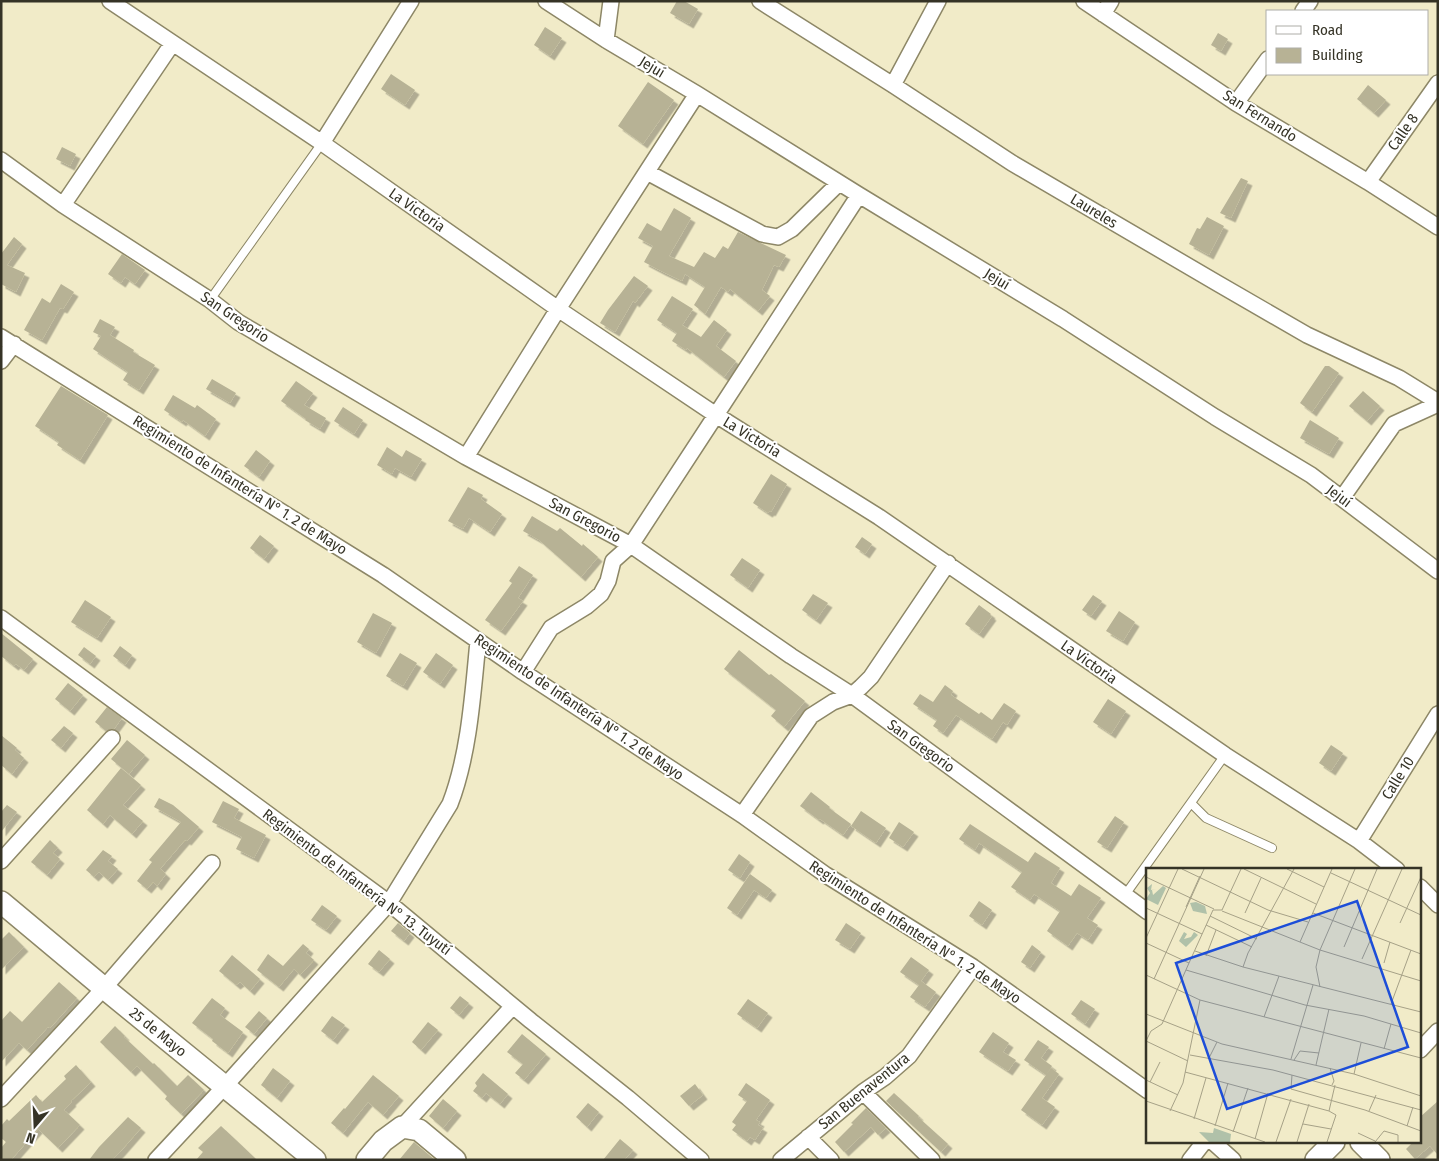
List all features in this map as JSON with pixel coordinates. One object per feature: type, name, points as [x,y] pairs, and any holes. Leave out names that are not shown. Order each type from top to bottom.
[{"type":"street","name":"La Victoria","points":[[110,1],[322,143],[558,309],[716,415],[879,517],[948,563],[1225,756],[1359,841],[1394,868]]},
{"type":"street","points":[[322,143],[411,1]]},
{"type":"street","name":"Jejuí","points":[[546,1],[606,40],[1070,324],[1215,417],[1311,475],[1438,572]]},
{"type":"street","points":[[606,40],[611,1]]},
{"type":"street","name":"Laureles","points":[[760,1],[1012,163],[1307,335],[1399,378],[1438,403]]},
{"type":"street","points":[[893,85],[938,1]]},
{"type":"street","name":"San Fernando","points":[[1084,1],[1107,8],[1236,102],[1438,227]]},
{"type":"street","points":[[63,206],[172,44]]},
{"type":"street","points":[[1236,102],[1266,62]]},
{"type":"street","name":"Calle 8","points":[[1368,182],[1438,83]]},
{"type":"street","points":[[466,457],[558,309],[697,94]]},
{"type":"street","name":"San Gregorio","points":[[1,160],[63,206],[210,300],[238,322],[466,457],[631,545],[791,656],[852,695],[1146,911]]},
{"type":"street","points":[[647,172],[762,234],[778,237],[792,229],[839,183]]},
{"type":"street","points":[[523,672],[551,628],[587,606],[601,594],[608,581],[613,560],[631,545],[858,196]]},
{"type":"street","points":[[1,361],[8,340]]},
{"type":"street","name":"Regimiento de Infantería N° 1. 2 de Mayo","points":[[8,340],[383,575],[523,672],[742,815],[826,875],[973,967],[1146,1090]]},
{"type":"street","points":[[1342,498],[1394,424],[1438,403]]},
{"type":"street","points":[[742,815],[811,716],[833,702],[852,695],[871,677],[948,563]]},
{"type":"street","name":"Regimiento de Infantería N° 13. Tuyutí","points":[[1,618],[390,903],[701,1160]]},
{"type":"street","points":[[156,1160],[390,903],[450,804],[456,788],[472,703],[478,641]]},
{"type":"street","name":"Calle 10","points":[[1359,841],[1438,714]]},
{"type":"street","points":[[1,862],[112,738]]},
{"type":"street","points":[[1,1099],[104,988],[212,863]]},
{"type":"street","points":[[1422,889],[1438,904]]},
{"type":"street","name":"25 de Mayo","points":[[1,902],[316,1160]]},
{"type":"street","name":"San Buenaventura","points":[[781,1160],[909,1056],[973,967]]},
{"type":"street","points":[[367,1160],[383,1141],[402,1127],[513,1006]]},
{"type":"street","points":[[1422,1048],[1438,1031]]},
{"type":"street","points":[[863,1092],[932,1160]]},
{"type":"street","points":[[402,1127],[418,1130],[455,1160]]},
{"type":"street","points":[[808,1137],[831,1160]]},
{"type":"street","points":[[1190,1160],[1202,1144]]},
{"type":"street","points":[[1215,1144],[1233,1160]]},
{"type":"street","points":[[1316,1160],[1332,1144]]},
{"type":"street","points":[[1364,1144],[1379,1160]]},
{"type":"lane","points":[[210,300],[322,143]]},
{"type":"lane","points":[[1125,895],[1225,756]]},
{"type":"lane","points":[[1191,803],[1206,818],[1272,848]]},
{"type":"building","points":[[677,1],[684,1],[698,9],[689,24],[670,13]]},
{"type":"building","points":[[545,27],[562,38],[550,56],[534,45]]},
{"type":"building","points":[[1218,33],[1228,39],[1221,51],[1211,45]]},
{"type":"building","points":[[391,74],[415,90],[405,105],[381,89]]},
{"type":"building","points":[[648,82],[674,100],[643,144],[618,126]]},
{"type":"building","points":[[1368,85],[1386,100],[1374,113],[1357,99]]},
{"type":"building","points":[[62,147],[76,154],[70,166],[56,159]]},
{"type":"building","points":[[1241,178],[1248,181],[1231,218],[1220,213]]},
{"type":"building","points":[[674,208],[691,218],[669,256],[694,267],[704,252],[715,258],[723,246],[728,249],[738,232],[786,255],[779,267],[774,265],[762,290],[770,296],[758,311],[730,289],[728,292],[721,287],[705,314],[694,305],[705,287],[685,274],[682,281],[644,262],[653,246],[638,238],[647,223],[661,231]]},
{"type":"building","points":[[1207,217],[1224,226],[1209,255],[1189,244],[1197,228],[1200,229]]},
{"type":"building","points":[[14,237],[22,244],[7,265],[25,273],[16,292],[1,284],[1,254]]},
{"type":"building","points":[[122,254],[145,270],[135,284],[125,277],[121,283],[108,274]]},
{"type":"building","points":[[634,276],[648,286],[635,303],[633,301],[615,332],[600,323]]},
{"type":"building","points":[[61,284],[74,292],[63,309],[60,308],[42,340],[24,330],[42,298],[50,303]]},
{"type":"building","points":[[672,296],[693,309],[677,333],[657,320]]},
{"type":"building","points":[[100,319],[115,327],[110,335],[155,365],[139,390],[123,380],[128,372],[93,349],[101,336],[93,332]]},
{"type":"building","points":[[714,320],[727,330],[716,346],[736,361],[724,377],[687,348],[686,350],[672,341],[682,325],[701,337]]},
{"type":"building","points":[[1325,366],[1329,366],[1339,373],[1312,412],[1300,403]]},
{"type":"building","points":[[212,379],[236,393],[230,403],[206,389]]},
{"type":"building","points":[[296,381],[313,393],[304,405],[326,418],[320,429],[281,401]]},
{"type":"building","points":[[61,386],[108,415],[80,460],[57,445],[59,442],[35,426]]},
{"type":"building","points":[[1363,391],[1380,406],[1367,421],[1349,406]]},
{"type":"building","points":[[173,395],[195,408],[197,405],[216,419],[205,436],[183,420],[182,422],[164,410]]},
{"type":"building","points":[[343,407],[363,420],[354,434],[334,421]]},
{"type":"building","points":[[1310,420],[1339,438],[1329,454],[1300,438]]},
{"type":"building","points":[[387,447],[402,457],[406,450],[422,459],[411,477],[395,468],[392,474],[377,465]]},
{"type":"building","points":[[256,450],[270,461],[259,477],[244,466]]},
{"type":"building","points":[[771,474],[787,484],[771,512],[768,513],[753,503]]},
{"type":"building","points":[[468,487],[483,495],[481,499],[502,514],[490,532],[469,518],[463,529],[448,521]]},
{"type":"building","points":[[532,516],[557,531],[560,528],[598,557],[581,577],[539,540],[523,531]]},
{"type":"building","points":[[260,535],[274,546],[264,559],[250,548]]},
{"type":"building","points":[[862,537],[872,544],[865,554],[855,547]]},
{"type":"building","points":[[742,558],[760,570],[748,588],[730,575]]},
{"type":"building","points":[[519,566],[533,575],[518,598],[523,601],[501,631],[485,620],[512,583],[509,581]]},
{"type":"building","points":[[813,594],[828,603],[816,620],[802,610]]},
{"type":"building","points":[[1093,595],[1102,601],[1091,616],[1082,610]]},
{"type":"building","points":[[85,600],[111,617],[97,638],[71,622]]},
{"type":"building","points":[[979,605],[992,616],[979,634],[965,624]]},
{"type":"building","points":[[1119,611],[1135,622],[1123,641],[1106,631]]},
{"type":"building","points":[[373,613],[392,623],[376,653],[357,642]]},
{"type":"building","points":[[1,633],[33,659],[24,670],[16,664],[14,666],[1,656]]},
{"type":"building","points":[[120,646],[132,655],[125,665],[113,656]]},
{"type":"building","points":[[84,647],[96,656],[90,664],[78,655]]},
{"type":"building","points":[[739,650],[805,701],[784,727],[771,716],[776,710],[724,669]]},
{"type":"building","points":[[400,653],[417,663],[403,686],[386,676]]},
{"type":"building","points":[[436,653],[453,665],[440,684],[423,672]]},
{"type":"building","points":[[68,683],[83,695],[70,711],[55,699]]},
{"type":"building","points":[[945,685],[953,691],[951,695],[979,714],[981,712],[992,720],[1004,703],[1016,711],[1007,725],[1003,722],[992,739],[956,715],[943,733],[933,726],[937,720],[913,704],[920,694],[933,702]]},
{"type":"building","points":[[1108,699],[1126,711],[1111,734],[1093,722]]},
{"type":"building","points":[[107,707],[122,718],[114,729],[106,731],[95,722]]},
{"type":"building","points":[[64,726],[73,733],[61,748],[51,740]]},
{"type":"building","points":[[1,735],[17,748],[15,750],[24,758],[12,774],[1,765]]},
{"type":"building","points":[[127,740],[145,755],[129,774],[111,759]]},
{"type":"building","points":[[1331,745],[1343,753],[1331,771],[1319,763]]},
{"type":"building","points":[[121,768],[141,785],[123,805],[143,821],[132,834],[110,815],[103,824],[87,810]]},
{"type":"building","points":[[811,792],[851,824],[843,835],[800,806]]},
{"type":"building","points":[[159,798],[173,805],[199,827],[160,869],[166,874],[157,886],[153,882],[147,889],[137,881],[152,862],[149,860],[181,822],[154,807]]},
{"type":"building","points":[[223,801],[239,809],[234,818],[266,835],[254,858],[236,849],[242,837],[212,822]]},
{"type":"building","points":[[7,805],[17,812],[1,832],[1,812]]},
{"type":"building","points":[[861,811],[886,828],[876,843],[851,826]]},
{"type":"building","points":[[1115,816],[1124,822],[1107,848],[1097,842]]},
{"type":"building","points":[[899,822],[914,832],[903,847],[889,838]]},
{"type":"building","points":[[970,824],[1028,862],[1035,852],[1060,868],[1051,883],[1071,896],[1079,884],[1101,898],[1087,918],[1098,925],[1088,940],[1077,933],[1068,946],[1047,931],[1060,911],[1034,894],[1030,900],[1011,887],[1022,872],[979,843],[975,850],[959,839]]},
{"type":"building","points":[[50,840],[58,848],[53,853],[60,859],[47,875],[31,862]]},
{"type":"building","points":[[103,850],[112,856],[108,861],[118,869],[108,880],[99,872],[94,877],[86,870]]},
{"type":"building","points":[[739,854],[750,862],[740,878],[728,870]]},
{"type":"building","points":[[750,874],[772,890],[766,898],[754,890],[737,915],[727,908]]},
{"type":"building","points":[[979,901],[992,910],[982,925],[969,916]]},
{"type":"building","points":[[322,905],[337,916],[326,930],[311,920]]},
{"type":"building","points":[[398,923],[410,933],[404,941],[391,931]]},
{"type":"building","points":[[846,923],[861,933],[850,949],[835,940]]},
{"type":"building","points":[[9,932],[24,947],[1,970],[1,940]]},
{"type":"building","points":[[303,944],[309,949],[306,953],[314,960],[300,975],[294,969],[279,987],[257,970],[268,954],[283,966]]},
{"type":"building","points":[[1032,945],[1041,952],[1030,968],[1021,962]]},
{"type":"building","points":[[379,950],[390,959],[379,972],[368,964]]},
{"type":"building","points":[[232,955],[260,979],[250,991],[240,982],[236,985],[219,971]]},
{"type":"building","points":[[911,957],[929,970],[921,981],[936,992],[925,1007],[910,997],[919,985],[900,972]]},
{"type":"building","points":[[59,982],[77,998],[27,1050],[19,1043],[1,1062],[1,1021],[10,1011],[22,1022]]},
{"type":"building","points":[[460,996],[469,1003],[459,1015],[450,1008]]},
{"type":"building","points":[[212,998],[225,1008],[220,1015],[243,1032],[228,1053],[192,1023]]},
{"type":"building","points":[[748,999],[768,1013],[757,1028],[737,1014]]},
{"type":"building","points":[[1081,1000],[1095,1009],[1085,1024],[1071,1014]]},
{"type":"building","points":[[259,1011],[267,1018],[254,1034],[245,1027]]},
{"type":"building","points":[[332,1016],[345,1025],[333,1040],[321,1031]]},
{"type":"building","points":[[428,1022],[438,1030],[421,1050],[412,1042]]},
{"type":"building","points":[[115,1026],[124,1037],[177,1086],[188,1075],[204,1090],[181,1114],[165,1099],[167,1096],[137,1066],[131,1072],[100,1042]]},
{"type":"building","points":[[993,1032],[1009,1043],[1003,1052],[1016,1060],[1008,1071],[979,1052]]},
{"type":"building","points":[[522,1034],[546,1054],[524,1080],[515,1073],[523,1064],[507,1052]]},
{"type":"building","points":[[1038,1040],[1049,1047],[1041,1058],[1052,1066],[1046,1075],[1024,1060]]},
{"type":"building","points":[[76,1065],[91,1082],[64,1110],[80,1125],[58,1148],[38,1129],[11,1160],[1,1160],[1,1148],[6,1142],[1,1138],[1,1126],[7,1119],[9,1121],[36,1095],[42,1102],[66,1079],[64,1076]]},
{"type":"building","points":[[273,1068],[290,1081],[277,1098],[261,1085]]},
{"type":"building","points":[[1051,1068],[1059,1074],[1042,1098],[1055,1107],[1042,1125],[1021,1110]]},
{"type":"building","points":[[483,1073],[508,1094],[500,1104],[486,1093],[482,1098],[473,1091],[477,1086],[475,1083]]},
{"type":"building","points":[[373,1075],[399,1096],[383,1115],[368,1102],[343,1133],[331,1123]]},
{"type":"building","points":[[746,1083],[770,1100],[756,1120],[760,1122],[758,1125],[763,1128],[755,1140],[750,1137],[747,1141],[732,1130],[736,1125],[732,1122],[747,1101],[738,1095]]},
{"type":"building","points":[[695,1084],[703,1095],[689,1106],[680,1096]]},
{"type":"building","points":[[894,1093],[948,1144],[941,1152],[886,1101]]},
{"type":"building","points":[[443,1099],[457,1111],[443,1128],[429,1116]]},
{"type":"building","points":[[1438,1101],[1438,1155],[1430,1146],[1415,1159],[1406,1149],[1411,1144],[1422,1144],[1422,1115]]},
{"type":"building","points":[[588,1103],[599,1112],[587,1127],[576,1117]]},
{"type":"building","points":[[866,1108],[886,1128],[878,1135],[871,1127],[844,1152],[835,1142]]},
{"type":"building","points":[[128,1117],[141,1128],[120,1152],[112,1160],[89,1160],[99,1147]]},
{"type":"building","points":[[221,1126],[257,1160],[196,1160],[203,1152],[198,1148]]},
{"type":"building","points":[[620,1139],[633,1150],[624,1160],[603,1160]]},
{"type":"building","points":[[414,1142],[435,1160],[399,1160]]}]
